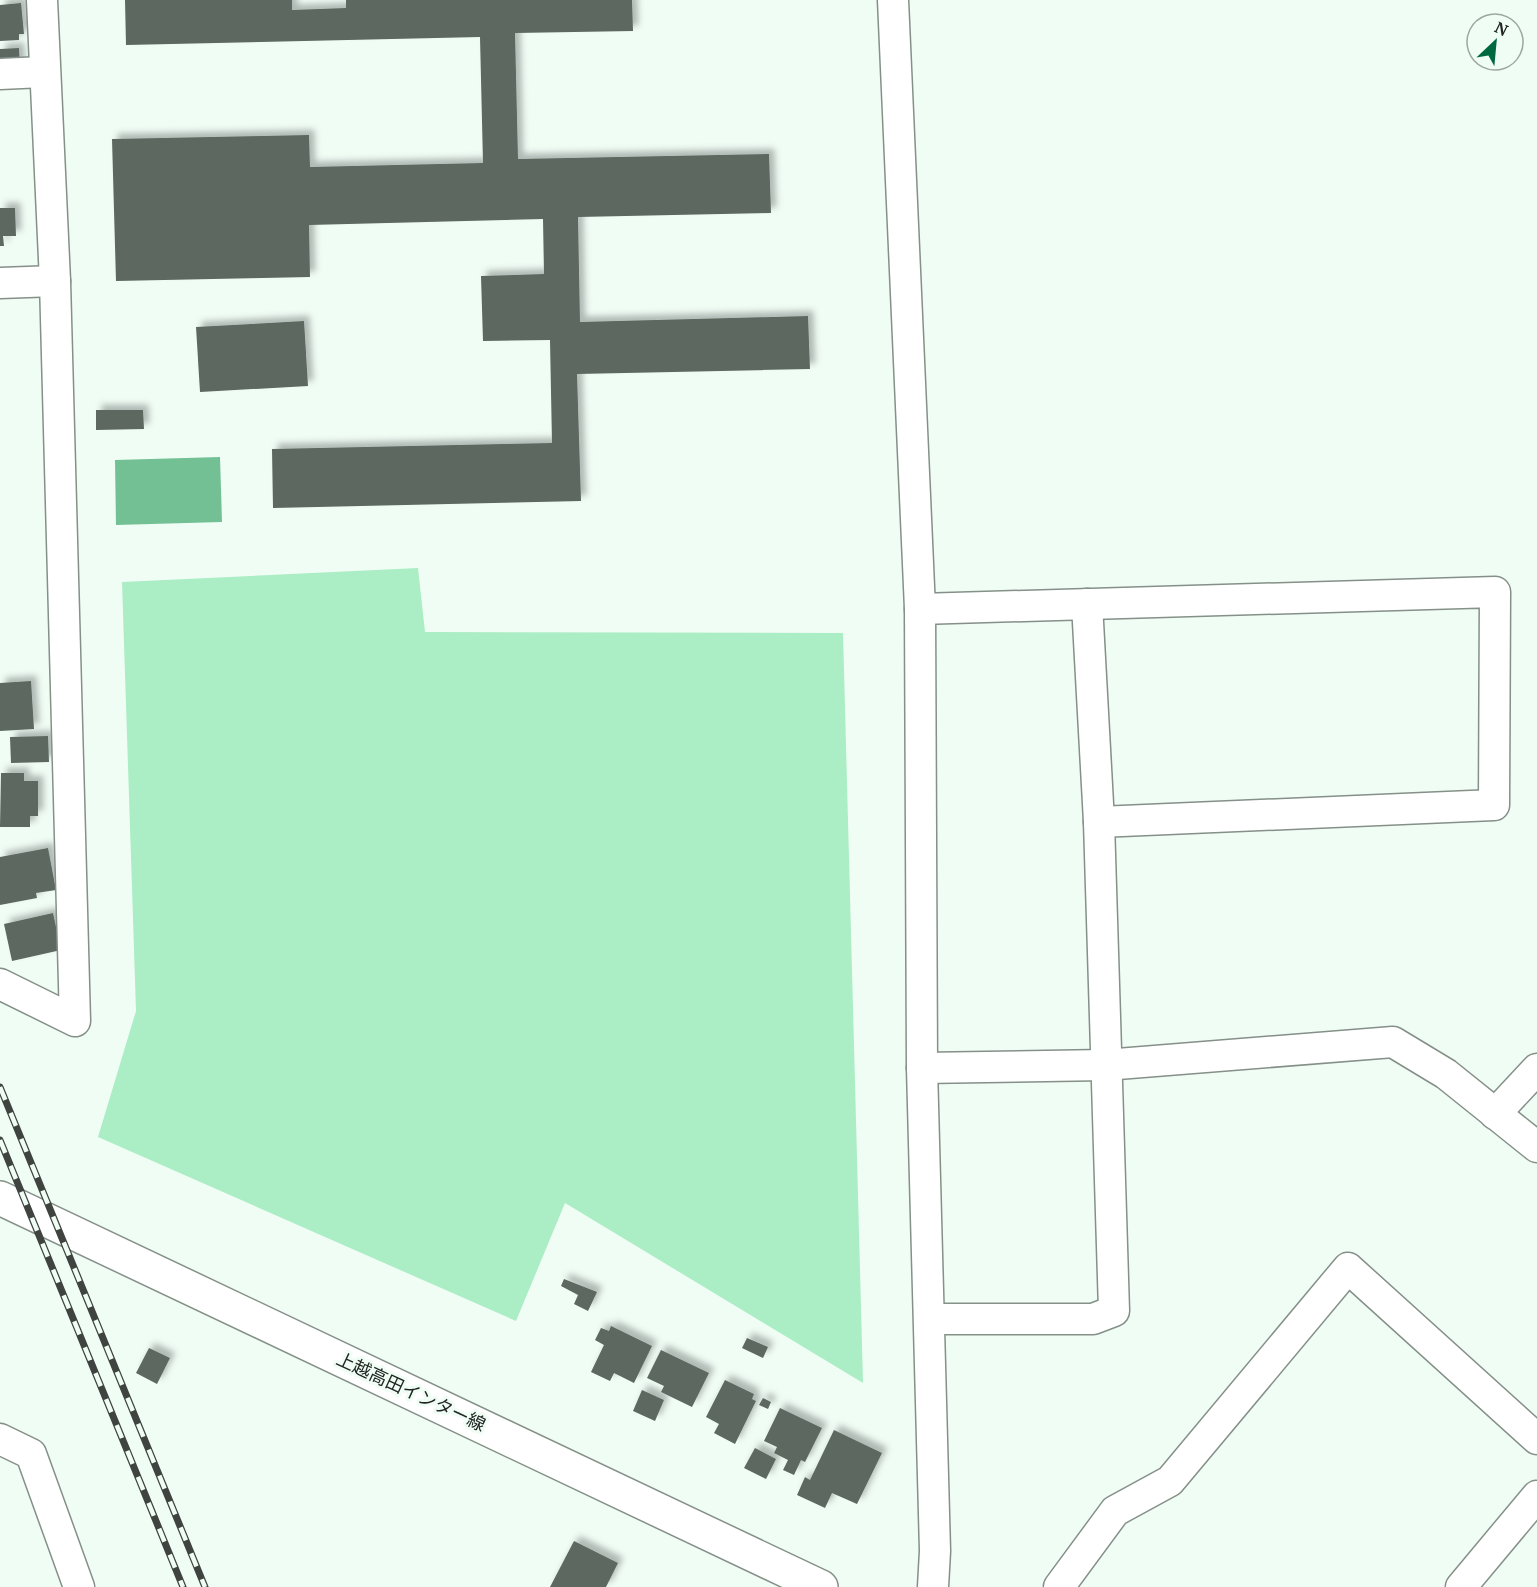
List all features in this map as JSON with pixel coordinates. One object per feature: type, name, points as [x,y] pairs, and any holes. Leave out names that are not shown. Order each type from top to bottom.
[{"type":"main road","name":"上越高田インター線","points":[[0,1198],[821,1587]]},
{"type":"street","points":[[0,984],[75,1021],[55,281],[43,72],[42,0]]},
{"type":"street","points":[[893,0],[921,609],[922,1068],[930,1319],[933,1587]]},
{"type":"street","points":[[0,74],[43,72]]},
{"type":"street","points":[[0,283],[55,281]]},
{"type":"street","points":[[921,609],[1495,592],[1494,805],[1099,822]]},
{"type":"street","points":[[930,1319],[1093,1319],[1114,1311],[1099,822],[1087,604]]},
{"type":"street","points":[[922,1068],[1105,1065],[1393,1042],[1446,1074],[1537,1147]]},
{"type":"street","points":[[1495,1114],[1537,1069]]},
{"type":"street","points":[[1059,1587],[1115,1510],[1170,1481],[1348,1268],[1537,1439]]},
{"type":"street","points":[[0,1439],[31,1454],[79,1587]]},
{"type":"street","points":[[1461,1587],[1537,1496]]},
{"type":"shaded area","points":[[220,457],[222,522],[116,525],[115,460]]},
{"type":"shaded area","points":[[418,568],[425,632],[843,633],[863,1383],[565,1203],[516,1321],[98,1137],[136,1011],[122,582]]},
{"type":"building","points":[[125,0],[292,0],[292,10],[346,8],[346,0],[632,0],[633,31],[515,33],[518,159],[769,154],[771,213],[578,217],[580,322],[808,316],[810,369],[577,374],[581,501],[273,508],[272,449],[552,443],[550,340],[483,341],[481,276],[544,274],[543,219],[309,225],[310,277],[116,281],[112,139],[309,135],[310,167],[483,163],[480,37],[126,45]]},
{"type":"building","points":[[21,3],[24,34],[19,34],[19,40],[0,41],[0,5]]},
{"type":"building","points":[[19,48],[20,69],[0,69],[0,49]]},
{"type":"building","points":[[0,208],[15,208],[16,236],[3,236],[4,246],[0,246]]},
{"type":"building","points":[[304,321],[308,386],[200,392],[196,327]]},
{"type":"building","points":[[96,410],[143,410],[144,429],[96,430]]},
{"type":"building","points":[[31,681],[34,729],[0,731],[0,683]]},
{"type":"building","points":[[48,736],[49,762],[11,763],[10,737]]},
{"type":"building","points":[[1,773],[24,773],[24,781],[38,781],[38,816],[30,816],[30,827],[0,827]]},
{"type":"building","points":[[48,848],[56,890],[36,893],[37,898],[0,905],[0,857]]},
{"type":"building","points":[[53,913],[61,950],[12,961],[4,924]]},
{"type":"building","points":[[564,1279],[597,1292],[588,1311],[574,1304],[578,1295],[561,1286]]},
{"type":"building","points":[[611,1326],[652,1346],[634,1383],[614,1373],[610,1381],[591,1372],[604,1345],[595,1340],[601,1328],[609,1331]]},
{"type":"building","points":[[747,1338],[768,1347],[763,1358],[742,1348]]},
{"type":"building","points":[[149,1348],[170,1358],[157,1384],[136,1373]]},
{"type":"building","points":[[661,1350],[709,1373],[692,1407],[661,1392],[664,1386],[647,1378]]},
{"type":"building","points":[[725,1380],[754,1394],[752,1399],[756,1401],[735,1444],[714,1433],[719,1424],[706,1417]]},
{"type":"building","points":[[642,1390],[664,1400],[655,1421],[633,1411]]},
{"type":"building","points":[[763,1398],[771,1402],[768,1409],[759,1405]]},
{"type":"building","points":[[780,1408],[822,1428],[805,1462],[801,1460],[794,1475],[783,1470],[788,1460],[774,1453],[777,1447],[764,1441]]},
{"type":"building","points":[[834,1430],[882,1453],[857,1504],[832,1493],[825,1508],[797,1495],[805,1477],[810,1480]]},
{"type":"building","points":[[755,1448],[776,1459],[766,1479],[744,1468]]},
{"type":"building","points":[[574,1541],[618,1563],[606,1587],[550,1587]]},
{"type":"railway","points":[[0,1087],[205,1587]]},
{"type":"railway","points":[[0,1140],[183,1587]]}]
